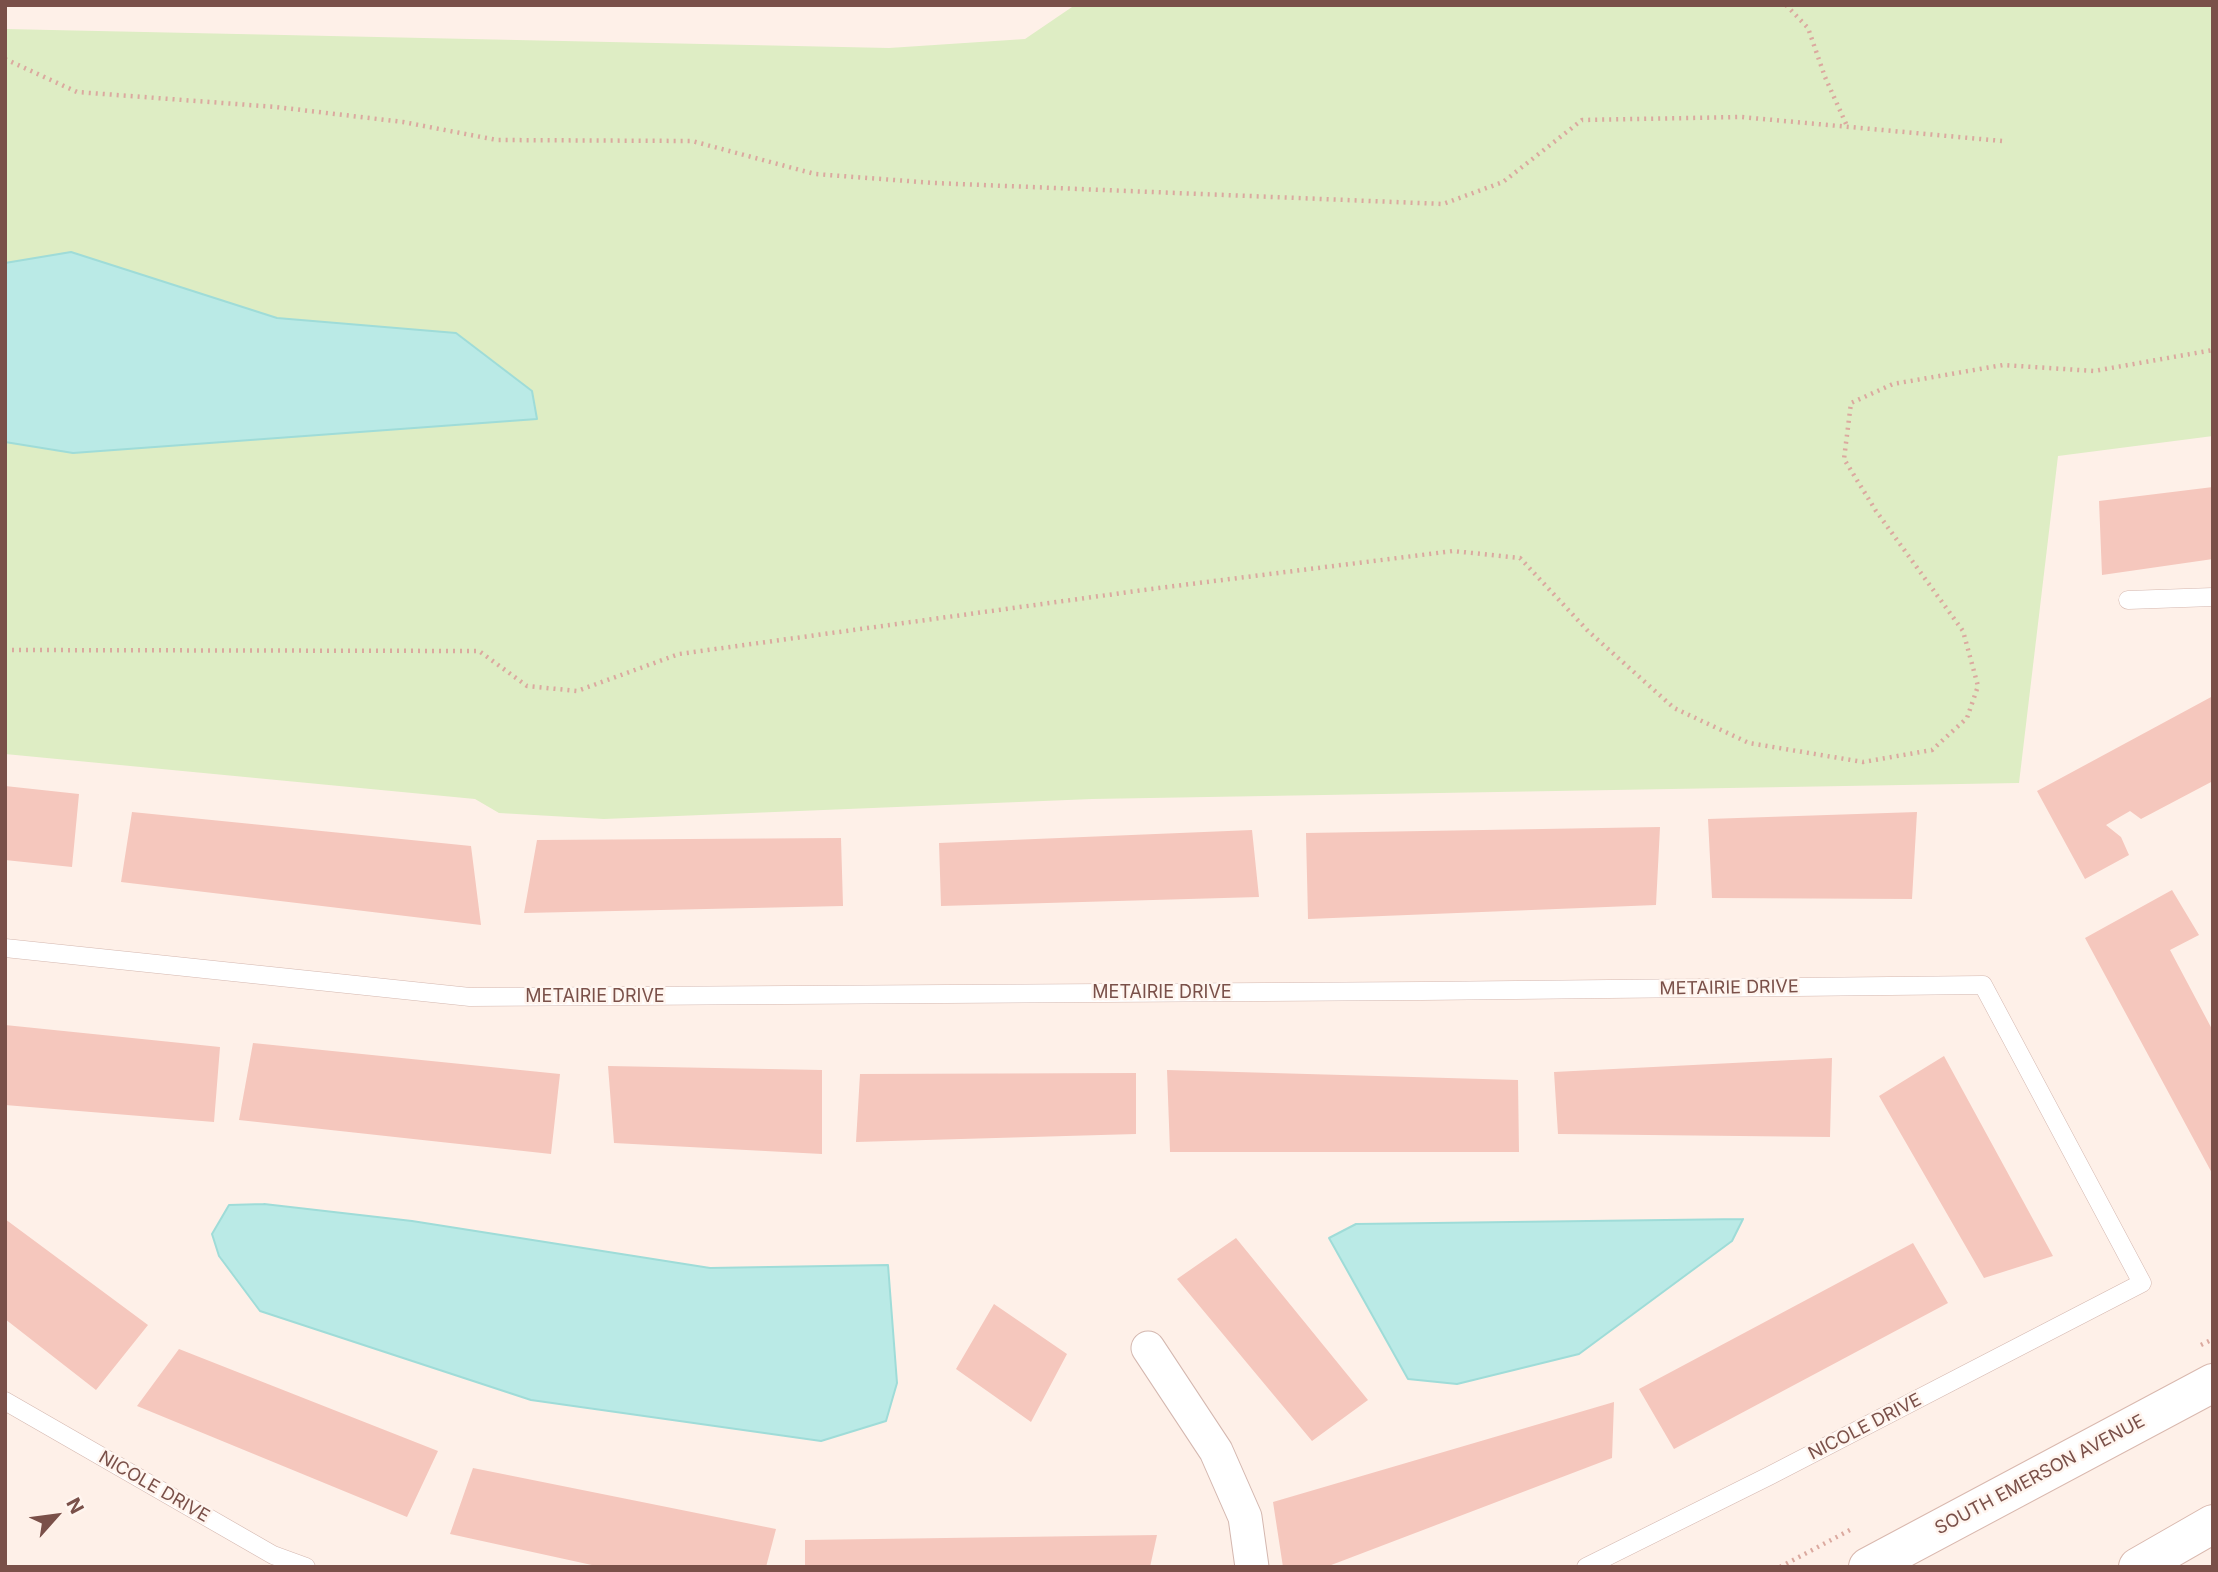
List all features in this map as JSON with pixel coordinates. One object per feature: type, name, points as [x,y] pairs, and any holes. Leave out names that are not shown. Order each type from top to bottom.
[{"type":"main road","name":"SOUTH EMERSON AVENUE","points":[[1868,1567],[2213,1383]]},
{"type":"main road","points":[[2138,1567],[2213,1524]]},
{"type":"street","points":[[1148,1348],[1216,1451],[1245,1517],[1252,1567]]},
{"type":"lane","points":[[2128,600],[2213,597]]},
{"type":"lane","name":"METAIRIE DRIVE","points":[[5,948],[470,998],[1983,985],[2142,1283]]},
{"type":"lane","name":"NICOLE DRIVE","points":[[1586,1567],[1769,1476],[2142,1283]]},
{"type":"lane","name":"NICOLE DRIVE","points":[[5,1401],[273,1555],[306,1567]]},
{"type":"path","points":[[1786,5],[1808,28],[1825,77],[1847,126]]},
{"type":"path","points":[[5,59],[77,92],[289,109],[403,122],[497,140],[692,141],[815,174],[934,183],[1443,204],[1503,182],[1582,120],[1741,117],[2002,141]]},
{"type":"path","points":[[5,650],[479,651],[527,686],[577,691],[679,654],[1151,589],[1453,551],[1520,558],[1588,631],[1674,708],[1749,743],[1863,762],[1932,750],[1967,718],[1978,686],[1963,631],[1876,511],[1844,459],[1851,404],[1893,384],[2003,365],[2094,371],[2213,350]]},
{"type":"green space","points":[[1075,5],[2213,5],[2213,436],[2058,456],[2019,783],[1092,799],[604,819],[499,813],[475,799],[5,754],[5,29],[889,48],[1025,39]]},
{"type":"water","points":[[71,252],[277,318],[456,333],[532,391],[537,419],[73,453],[5,442],[5,263]]},
{"type":"water","points":[[264,1204],[412,1221],[710,1268],[888,1265],[897,1383],[886,1421],[821,1441],[531,1400],[260,1311],[219,1256],[212,1234],[229,1205]]},
{"type":"water","points":[[1743,1219],[1732,1241],[1579,1354],[1457,1384],[1408,1379],[1329,1238],[1356,1224]]},
{"type":"building","points":[[2213,487],[2213,559],[2102,575],[2099,501]]},
{"type":"building","points":[[2213,696],[2213,781],[2141,819],[2130,811],[2106,825],[2121,837],[2129,855],[2085,879],[2037,791]]},
{"type":"building","points":[[5,786],[79,794],[72,867],[5,860]]},
{"type":"building","points":[[132,812],[471,846],[481,925],[121,882]]},
{"type":"building","points":[[1917,812],[1912,899],[1712,898],[1708,819]]},
{"type":"building","points":[[1660,827],[1656,905],[1308,919],[1306,833]]},
{"type":"building","points":[[1252,830],[1259,897],[941,906],[939,843]]},
{"type":"building","points":[[841,838],[843,906],[524,913],[537,840]]},
{"type":"building","points":[[2172,890],[2199,935],[2170,950],[2213,1031],[2213,1175],[2085,938]]},
{"type":"building","points":[[5,1025],[220,1047],[214,1122],[5,1105]]},
{"type":"building","points":[[253,1043],[560,1074],[551,1154],[239,1120]]},
{"type":"building","points":[[1944,1056],[2053,1256],[1984,1278],[1879,1096]]},
{"type":"building","points":[[1832,1058],[1830,1137],[1558,1134],[1554,1072]]},
{"type":"building","points":[[608,1066],[822,1070],[822,1154],[614,1143]]},
{"type":"building","points":[[1167,1070],[1518,1080],[1519,1152],[1170,1152]]},
{"type":"building","points":[[1136,1073],[1136,1134],[856,1142],[860,1074]]},
{"type":"building","points":[[5,1219],[148,1325],[96,1390],[5,1319]]},
{"type":"building","points":[[1236,1238],[1368,1400],[1312,1441],[1177,1279]]},
{"type":"building","points":[[1913,1243],[1948,1303],[1674,1449],[1639,1389]]},
{"type":"building","points":[[994,1304],[1067,1354],[1031,1422],[956,1369]]},
{"type":"building","points":[[179,1349],[438,1451],[407,1517],[137,1406]]},
{"type":"building","points":[[1614,1402],[1612,1458],[1326,1567],[1283,1567],[1273,1502]]},
{"type":"building","points":[[473,1468],[776,1529],[766,1567],[601,1567],[450,1534]]},
{"type":"building","points":[[1157,1535],[1150,1567],[805,1567],[805,1540]]}]
